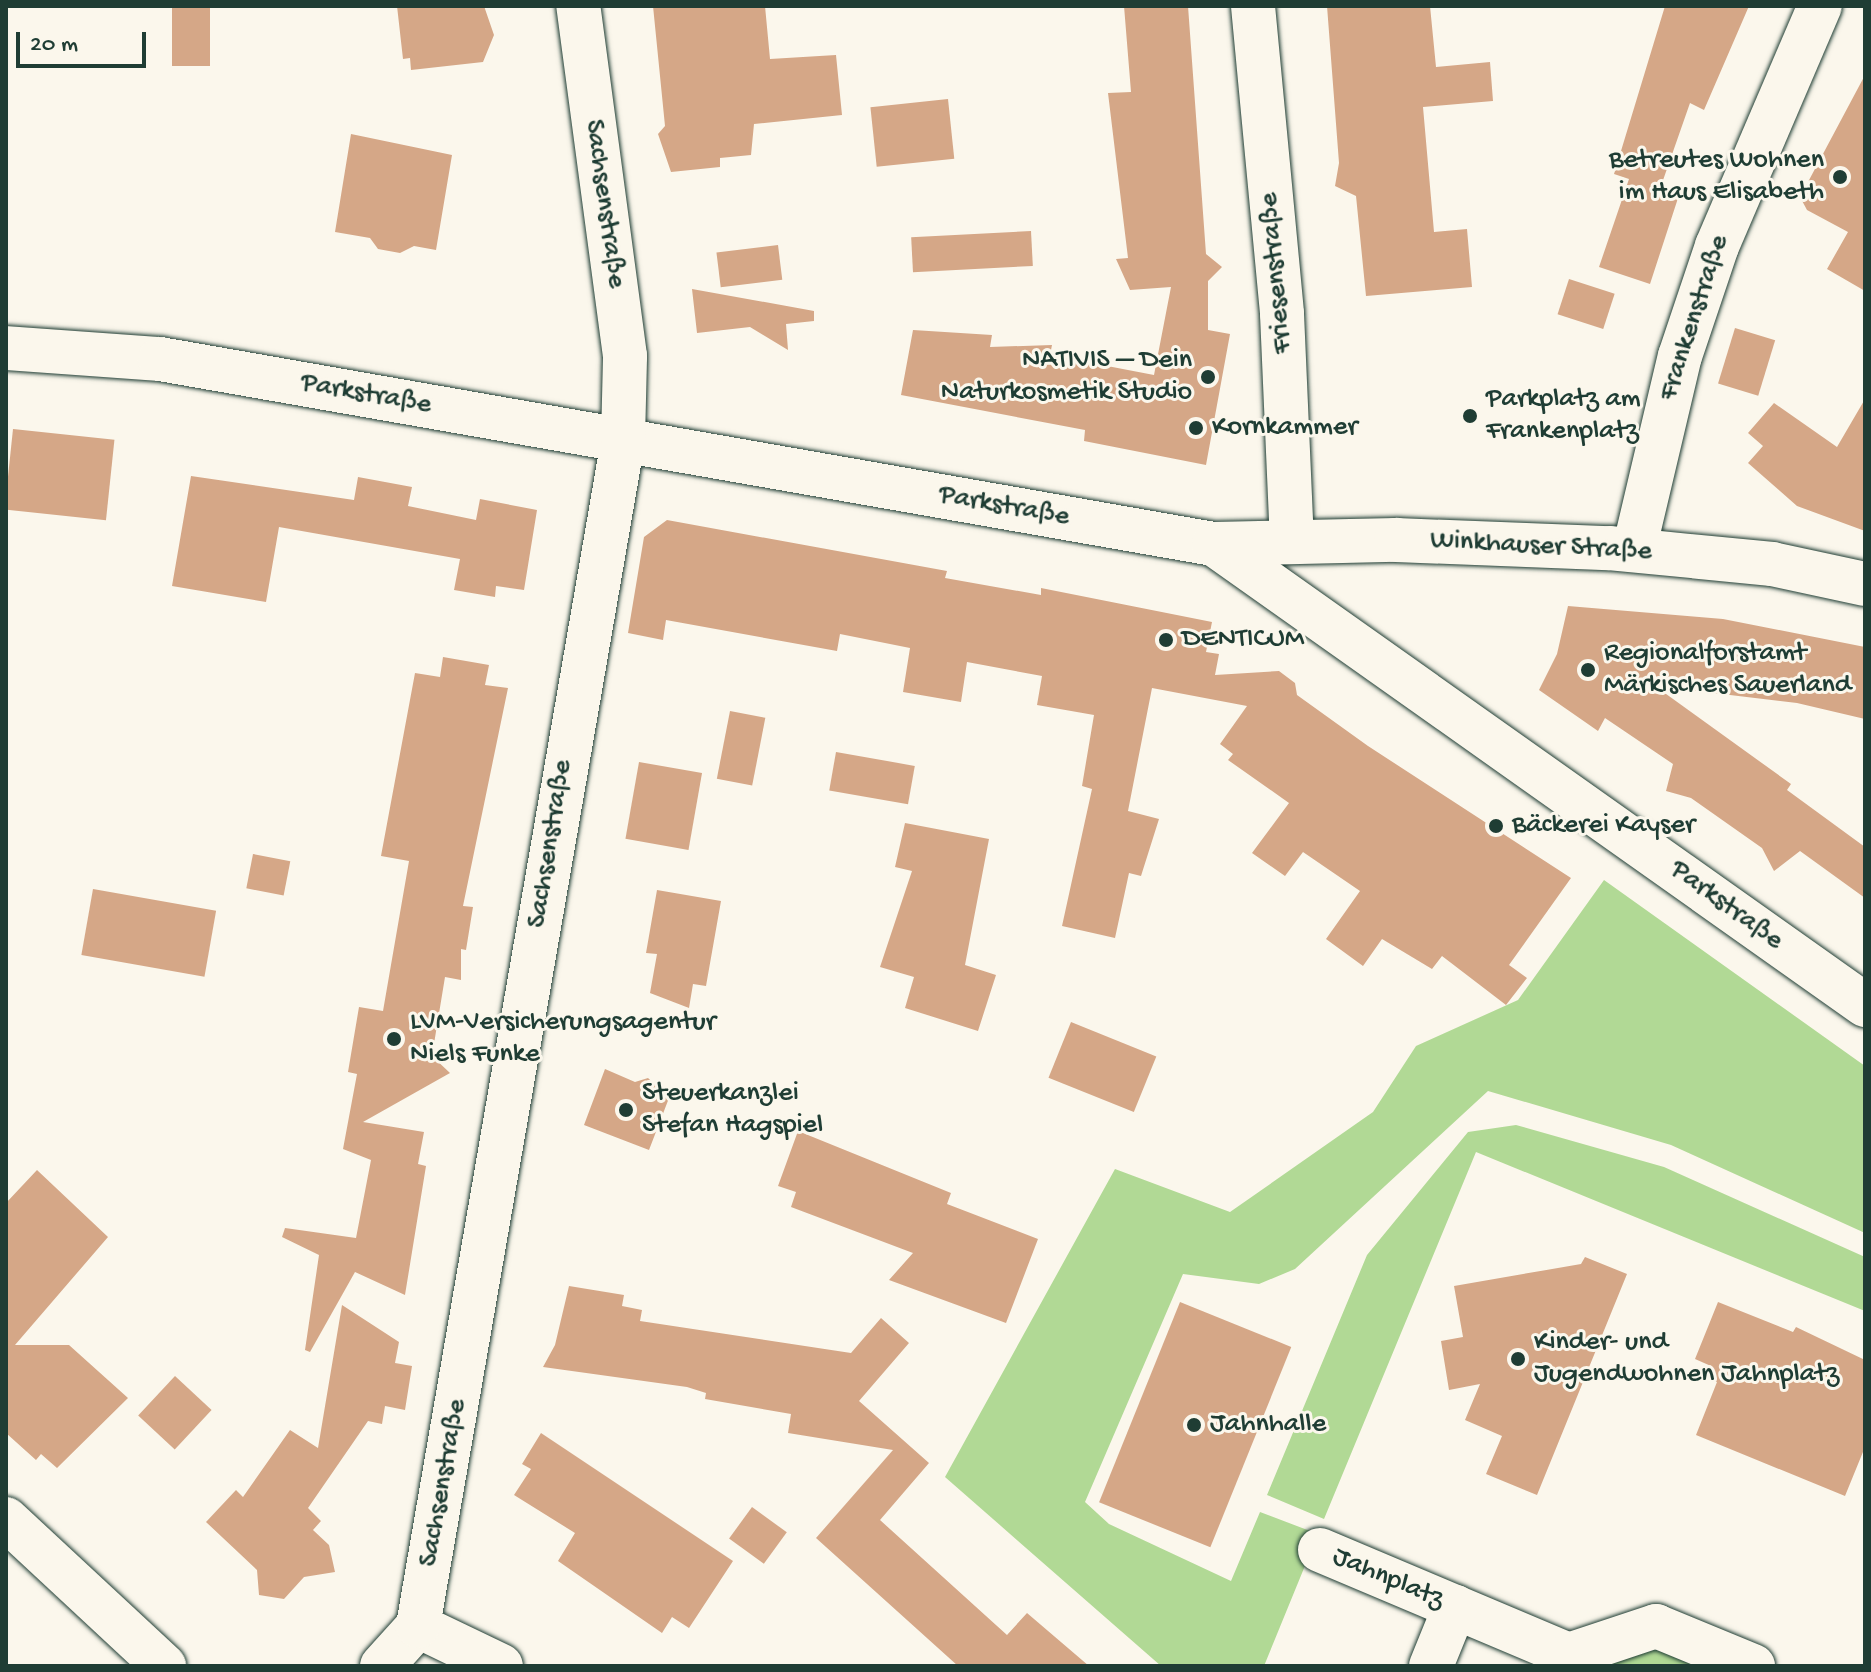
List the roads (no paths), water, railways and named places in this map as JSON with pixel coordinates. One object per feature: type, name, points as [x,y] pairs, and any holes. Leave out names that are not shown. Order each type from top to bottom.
[{"type":"street","name":"Sachsenstraße","points":[[418,1626],[623,440],[625,356],[578,6]]},
{"type":"street","name":"Friesenstraße","points":[[1253,6],[1282,314],[1292,542]]},
{"type":"street","name":"Frankenstraße","points":[[1634,550],[1676,370],[1717,246],[1820,6]]},
{"type":"street","name":"Parkstraße","points":[[6,348],[160,359],[1214,544],[1865,1005]]},
{"type":"street","name":"Winkhauser Straße","points":[[1214,544],[1412,541],[1634,550],[1772,564],[1865,584]]},
{"type":"street","points":[[6,1519],[164,1666]]},
{"type":"street","name":"Jahnplatz","points":[[1320,1550],[1569,1655],[1656,1626],[1753,1666]]},
{"type":"street","name":"Jahnplatz","points":[[1431,1666],[1455,1607]]},
{"type":"street","points":[[382,1666],[418,1626],[501,1666]]},
{"type":"place","name":"Betreutes Wohnen im Haus Elisabeth","points":[[1840,177]]},
{"type":"place","name":"NATIVIS – Dein Naturkosmetik Studio","points":[[1208,377]]},
{"type":"place","name":"Parkplatz am Frankenplatz","points":[[1470,416]]},
{"type":"place","name":"Kornkammer","points":[[1196,428]]},
{"type":"place","name":"DENTICUM","points":[[1166,640]]},
{"type":"place","name":"Regionalforstamt Märkisches Sauerland","points":[[1588,670]]},
{"type":"place","name":"Bäckerei Kayser","points":[[1496,826]]},
{"type":"place","name":"LVM-Versicherungsagentur Niels Funke","points":[[394,1039]]},
{"type":"place","name":"Steuerkanzlei Stefan Hagspiel","points":[[626,1110]]},
{"type":"place","name":"Kinder- und Jugendwohnen Jahnplatz","points":[[1518,1359]]},
{"type":"place","name":"Jahnhalle","points":[[1194,1425]]}]
